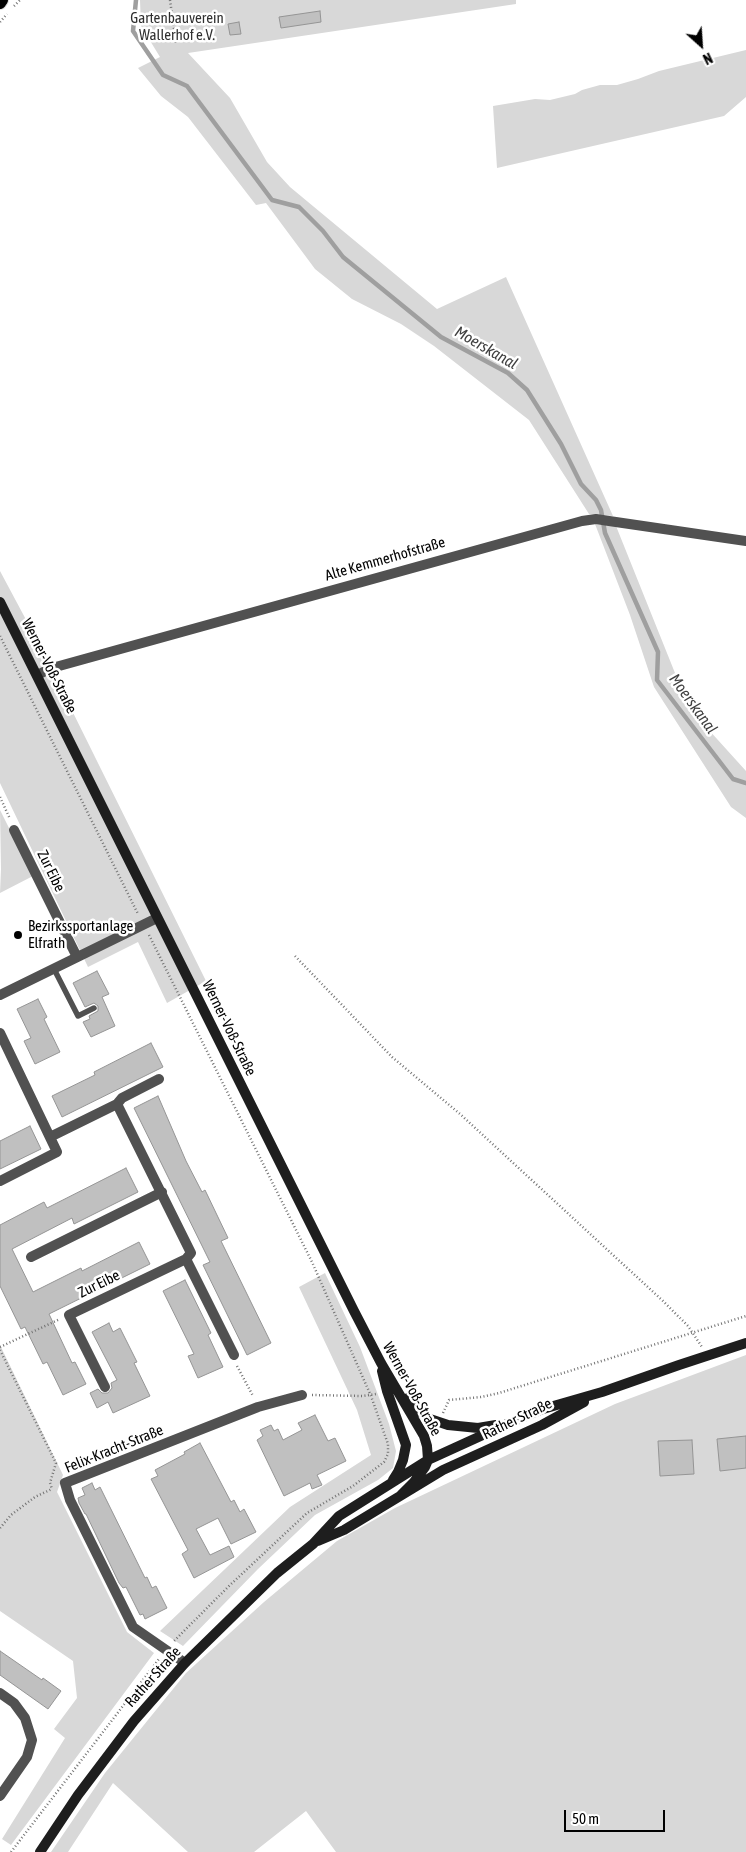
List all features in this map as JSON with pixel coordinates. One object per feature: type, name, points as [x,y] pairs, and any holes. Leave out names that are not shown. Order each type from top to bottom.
[{"type":"main road","name":"Werner-Voß-Straße","points":[[0,602],[381,1363],[424,1436],[427,1446],[425,1464]]},
{"type":"main road","name":"Rather Straße","points":[[40,1852],[78,1796],[134,1721],[185,1663],[277,1573],[313,1544],[339,1516],[425,1464],[507,1424],[543,1409],[602,1392],[746,1343]]},
{"type":"main road","points":[[381,1363],[387,1391],[412,1458],[425,1464],[432,1470],[443,1470]]},
{"type":"main road","name":"Rather Straße","points":[[381,1363],[411,1402],[421,1412],[439,1422],[448,1425],[478,1428],[507,1424]]},
{"type":"main road","name":"Rather Straße","points":[[313,1544],[344,1530],[443,1470],[542,1425],[602,1392]]},
{"type":"main road","points":[[389,1485],[398,1472],[406,1445]]},
{"type":"main road","points":[[401,1495],[414,1482],[425,1464]]},
{"type":"street","name":"Alte Kemmerhofstraße","points":[[37,675],[52,668],[566,524],[596,519],[746,541]]},
{"type":"street","name":"Zur Eibe","points":[[14,830],[77,957]]},
{"type":"street","points":[[0,995],[158,918]]},
{"type":"street","points":[[0,1033],[57,1152],[0,1181]]},
{"type":"street","points":[[50,1137],[117,1104],[122,1098],[159,1079]]},
{"type":"street","points":[[117,1104],[191,1253],[186,1259],[234,1355]]},
{"type":"street","points":[[31,1257],[162,1192]]},
{"type":"street","name":"Zur Eibe","points":[[105,1387],[69,1315],[186,1259]]},
{"type":"street","name":"Felix-Kracht-Straße","points":[[185,1663],[133,1627],[70,1500],[65,1484],[258,1407],[302,1395]]},
{"type":"street","points":[[0,1693],[14,1703],[25,1718],[32,1740],[27,1757],[0,1796]]},
{"type":"lane","points":[[54,969],[78,1016],[94,1008]]},
{"type":"path","points":[[170,0],[176,43]]},
{"type":"path","points":[[0,797],[14,830]]},
{"type":"path","points":[[295,956],[392,1057],[460,1114],[663,1301],[694,1333],[708,1357]]},
{"type":"path","points":[[52,1489],[50,1483],[56,1463],[0,1349],[69,1315]]},
{"type":"path","points":[[439,1422],[449,1400],[499,1393],[746,1316]]},
{"type":"path","points":[[234,1355],[236,1365],[258,1407]]},
{"type":"path","points":[[302,1395],[370,1396],[387,1391]]},
{"type":"path","points":[[388,1444],[406,1445]]},
{"type":"path","points":[[0,1528],[10,1515],[35,1497],[65,1484]]},
{"type":"green space","name":"Gartenbauverein Wallerhof e.V.","points":[[140,0],[516,0],[516,4],[188,53],[230,98],[267,162],[290,187],[437,309],[506,277],[613,516],[589,514],[529,420],[434,346],[401,324],[352,299],[315,269],[266,203],[256,205],[188,117],[161,96],[138,68],[160,57],[141,26]]},
{"type":"green space","points":[[746,50],[746,97],[724,116],[497,168],[493,106],[535,99],[550,100],[600,85],[617,85],[659,71]]},
{"type":"green space","points":[[595,524],[616,526],[675,673],[708,729],[746,771],[746,818],[731,807],[654,687],[630,615]]},
{"type":"green space","points":[[0,571],[39,644],[206,981],[167,1003],[138,942],[88,967],[0,783]]},
{"type":"green space","points":[[0,810],[33,876],[0,893],[1,869]]},
{"type":"green space","points":[[325,1273],[360,1347],[389,1424],[396,1451],[393,1468],[378,1480],[315,1515],[258,1569],[183,1646],[160,1631],[290,1507],[371,1455],[357,1410],[299,1287]]},
{"type":"green space","points":[[0,1345],[63,1475],[57,1492],[127,1632],[154,1653],[11,1845],[2,1839],[65,1738],[54,1729],[77,1698],[73,1661],[0,1611]]},
{"type":"green space","points":[[746,1355],[746,1852],[336,1852],[306,1811],[254,1852],[188,1852],[113,1783],[68,1852],[51,1852],[105,1773],[186,1673],[264,1602],[337,1541],[395,1508],[615,1404]]},
{"type":"building","points":[[320,11],[321,22],[281,28],[279,17]]},
{"type":"building","points":[[239,22],[241,34],[230,35],[228,24]]},
{"type":"building","points":[[97,971],[109,994],[102,997],[115,1026],[91,1037],[83,1022],[90,1019],[89,1016],[98,1011],[98,1006],[94,1003],[85,1007],[73,983]]},
{"type":"building","points":[[38,999],[47,1017],[44,1019],[60,1052],[35,1064],[24,1041],[31,1038],[17,1009]]},
{"type":"building","points":[[151,1043],[163,1067],[62,1117],[52,1096],[95,1075],[94,1072]]},
{"type":"building","points":[[158,1096],[186,1161],[202,1192],[205,1190],[228,1238],[221,1241],[271,1343],[247,1355],[203,1265],[210,1262],[134,1108]]},
{"type":"building","points":[[30,1126],[41,1149],[0,1169],[0,1141]]},
{"type":"building","points":[[126,1168],[138,1192],[74,1224],[72,1218],[12,1249],[33,1292],[81,1268],[82,1271],[139,1242],[150,1264],[49,1314],[72,1363],[75,1362],[86,1384],[63,1395],[47,1362],[43,1364],[25,1327],[21,1329],[0,1286],[0,1225],[44,1202],[47,1208]]},
{"type":"building","points":[[185,1280],[211,1333],[208,1335],[223,1367],[198,1378],[188,1356],[194,1354],[163,1291]]},
{"type":"building","points":[[109,1323],[113,1332],[120,1328],[137,1362],[134,1363],[150,1396],[113,1413],[108,1402],[97,1408],[90,1393],[98,1389],[102,1393],[108,1393],[112,1388],[111,1383],[117,1380],[92,1332]]},
{"type":"building","points":[[315,1415],[328,1441],[335,1438],[346,1461],[317,1475],[322,1485],[312,1489],[310,1483],[284,1496],[257,1440],[263,1436],[260,1430],[271,1425],[274,1431],[278,1429],[283,1440],[302,1430],[298,1423]]},
{"type":"building","points":[[746,1436],[746,1468],[720,1471],[717,1439]]},
{"type":"building","points":[[692,1440],[694,1474],[660,1476],[658,1441]]},
{"type":"building","points":[[200,1443],[231,1502],[234,1500],[240,1512],[244,1509],[256,1532],[231,1544],[218,1518],[196,1529],[210,1555],[229,1546],[234,1557],[194,1578],[182,1554],[188,1550],[151,1479],[158,1476],[155,1470],[185,1454],[184,1452]]},
{"type":"building","points":[[92,1483],[95,1490],[100,1487],[145,1578],[147,1577],[152,1588],[156,1586],[167,1608],[145,1619],[143,1614],[140,1615],[126,1587],[123,1588],[119,1583],[79,1503],[78,1498],[85,1495],[82,1488]]},
{"type":"building","points":[[0,1651],[61,1691],[48,1709],[0,1675]]},
{"type":"waterway","name":"Moerskanal","points":[[136,0],[133,31],[163,75],[187,86],[272,200],[299,207],[323,231],[343,257],[441,337],[508,373],[527,390],[561,444],[581,484],[596,500],[601,510],[605,533],[658,652],[657,680],[733,779],[746,783]]},
{"type":"place","name":"Bezirkssportanlage Elfrath","points":[[18,935]]}]
